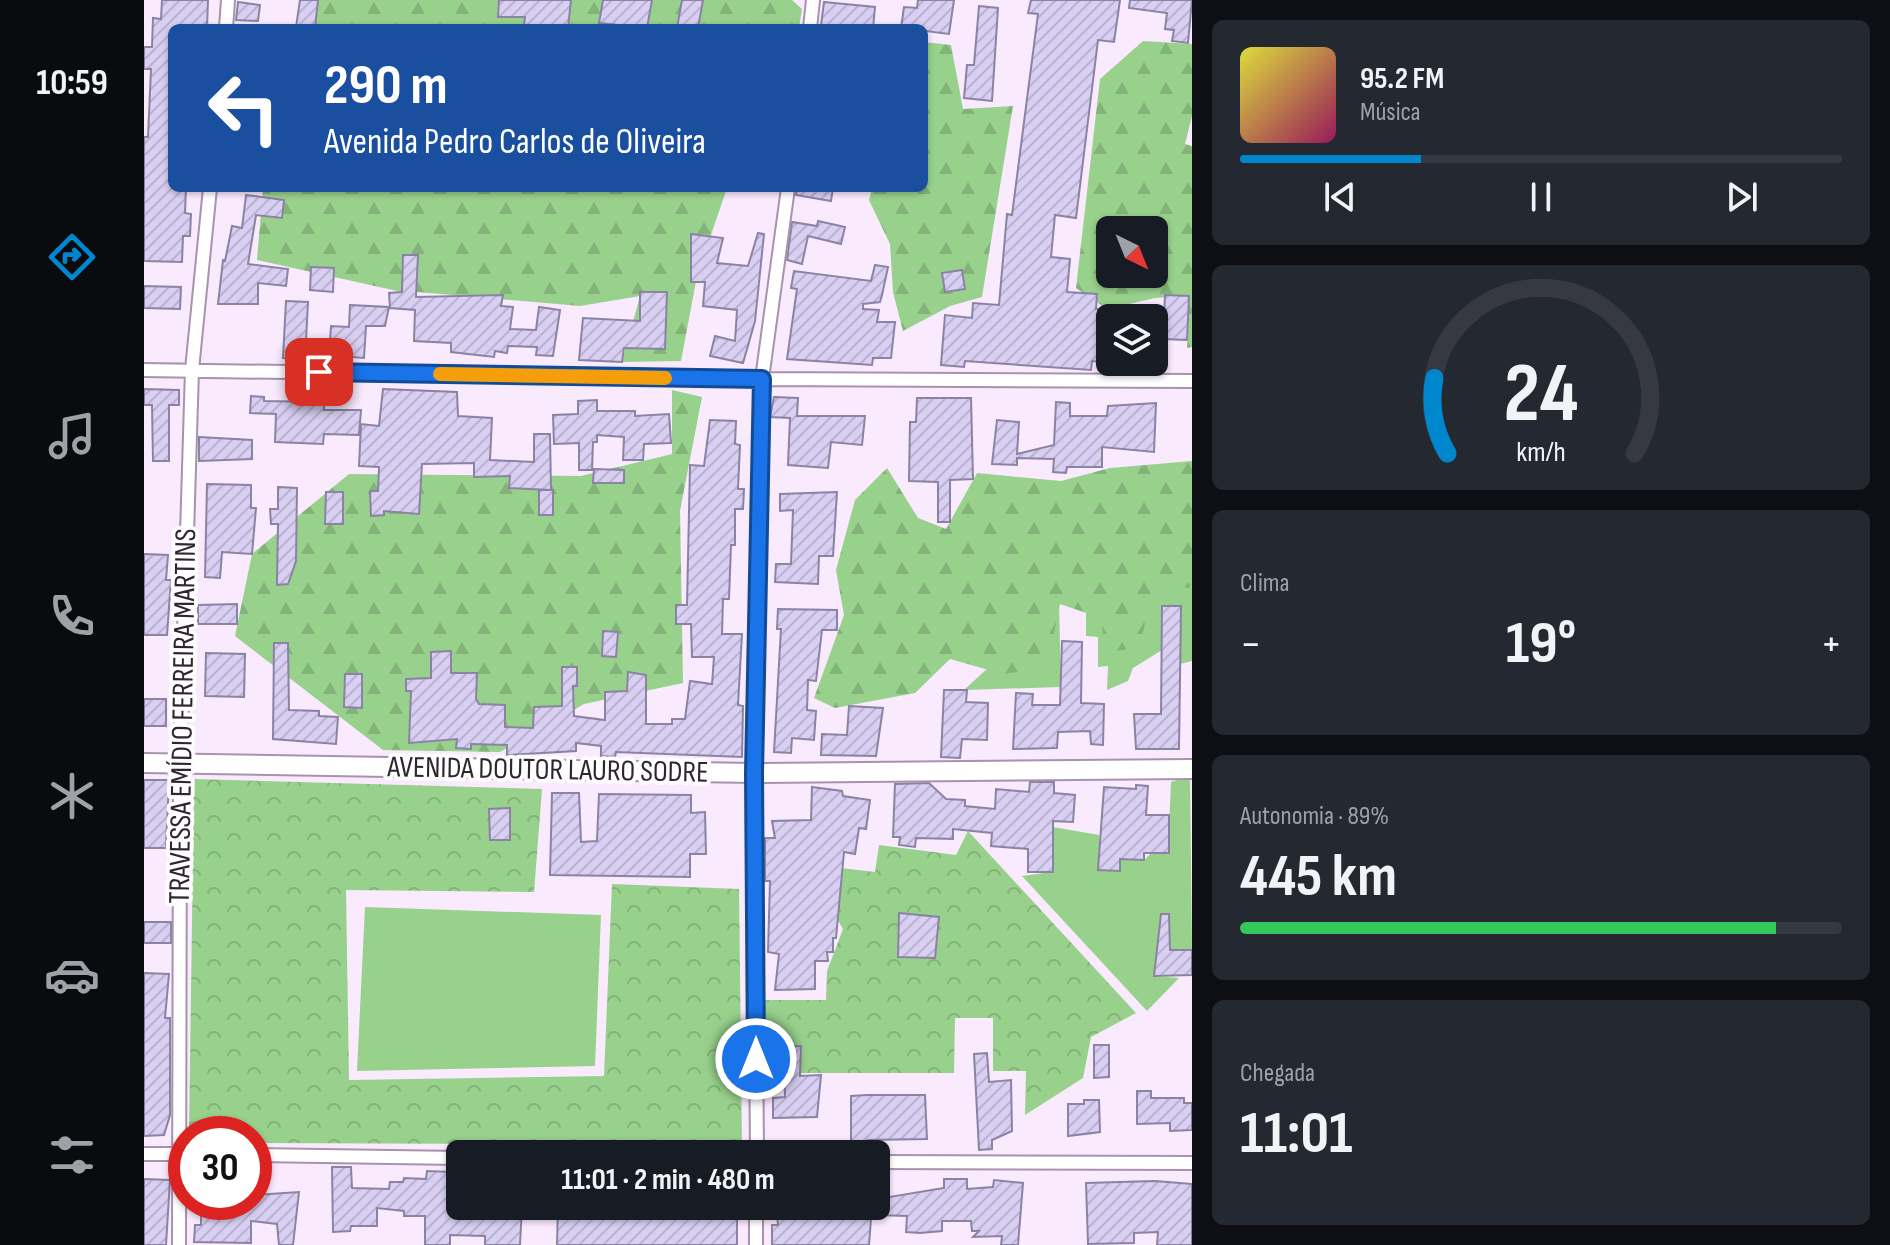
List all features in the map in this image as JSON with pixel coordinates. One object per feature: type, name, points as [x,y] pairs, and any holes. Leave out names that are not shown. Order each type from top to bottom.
[{"type":"street","points":[[226,24],[228,0]]},
{"type":"street","points":[[810,24],[813,0]]},
{"type":"street","name":"TRAVESSA EMÍDIO FERREIRA MARTINS","points":[[182,1116],[180,763],[192,370],[210,192]]},
{"type":"street","points":[[757,1140],[754,773],[762,379],[787,192]]},
{"type":"street","points":[[144,370],[762,379],[1192,381]]},
{"type":"street","name":"AVENIDA DOUTOR LAURO SODRE","points":[[144,763],[754,773],[1192,769]]},
{"type":"street","points":[[144,1154],[168,1154]]},
{"type":"street","points":[[272,1155],[446,1158]]},
{"type":"street","points":[[890,1162],[1192,1163]]},
{"type":"street","name":"TRAVESSA EMÍDIO FERREIRA MARTINS","points":[[179,1245],[180,1220]]},
{"type":"street","points":[[756,1220],[756,1245]]},
{"type":"green space","points":[[318,0],[792,0],[802,9],[800,24],[315,24]]},
{"type":"green space","points":[[1143,41],[1192,44],[1192,116],[1185,144],[1192,146],[1192,347],[1187,348],[1189,296],[1155,298],[1129,304],[1100,304],[1076,288],[1100,79]]},
{"type":"green space","points":[[928,42],[951,45],[963,109],[1013,106],[982,297],[950,306],[903,331],[893,292],[890,244],[869,200],[871,192],[928,192]]},
{"type":"green space","points":[[263,192],[726,192],[697,276],[681,361],[622,362],[640,296],[580,306],[417,292],[417,255],[403,255],[402,292],[257,260]]},
{"type":"green space","points":[[672,390],[702,397],[680,511],[683,683],[584,704],[500,752],[383,750],[235,636],[252,554],[349,474],[581,476],[672,454]]},
{"type":"green space","points":[[1192,461],[1192,580],[1189,588],[1155,585],[1139,647],[1105,653],[1101,618],[1060,604],[1047,668],[1003,674],[950,659],[915,693],[835,708],[814,698],[844,615],[836,570],[855,500],[887,468],[918,518],[946,529],[977,473],[1061,481],[1110,468]]},
{"type":"green space","points":[[1192,521],[1192,661],[1180,664],[1162,650],[1133,668],[1128,681],[1107,690],[1108,666],[1098,667],[1098,637],[1086,636],[1086,579]]},
{"type":"green space","points":[[1059,603],[1061,687],[964,690]]},
{"type":"green space","points":[[1190,776],[1192,950],[1170,950],[1159,937],[1154,976],[1179,978],[1147,1011],[1022,876],[1052,872],[1053,827],[1099,835],[1099,870],[1119,870],[1119,859],[1144,860],[1151,853],[1168,853],[1171,782]]},
{"type":"green space","points":[[194,779],[542,789],[534,892],[346,890],[349,1080],[604,1076],[612,884],[739,889],[742,1140],[272,1143],[272,1116],[189,1116]]},
{"type":"green space","points":[[968,831],[1136,1013],[1091,1037],[1083,1078],[1025,1115],[1026,1071],[993,1071],[993,1018],[955,1018],[954,1073],[763,1073],[763,1000],[826,1000],[827,971],[843,929],[821,891],[824,866],[875,872],[879,845],[956,855]]},
{"type":"green space","points":[[365,907],[601,915],[595,1066],[357,1071]]},
{"type":"building","points":[[162,0],[208,0],[207,24],[168,24],[168,192],[186,192],[185,213],[191,214],[190,236],[183,236],[182,262],[144,261],[144,137],[148,137],[151,69],[144,69],[144,47],[152,47],[153,18],[161,19]]},
{"type":"building","points":[[300,0],[318,0],[315,24],[296,24]]},
{"type":"building","points":[[499,0],[571,0],[568,24],[524,24],[525,17],[498,17]]},
{"type":"building","points":[[603,0],[652,0],[648,24],[599,23]]},
{"type":"building","points":[[682,0],[703,0],[699,24],[678,24]]},
{"type":"building","points":[[918,0],[954,0],[949,34],[928,31],[928,24],[902,24],[904,7],[917,8]]},
{"type":"building","points":[[1031,0],[1120,0],[1114,42],[1098,40],[1076,218],[1055,215],[1051,257],[1070,259],[1067,292],[1097,294],[1096,361],[1092,361],[1091,370],[965,361],[964,367],[941,365],[945,315],[972,318],[973,303],[999,305],[1007,214],[1012,215],[1038,14],[1028,13]]},
{"type":"building","points":[[1130,0],[1192,0],[1188,43],[1172,41],[1174,30],[1165,29],[1167,13],[1129,8]]},
{"type":"building","points":[[238,2],[260,5],[258,21],[236,20]]},
{"type":"building","points":[[824,2],[875,7],[873,24],[821,24]]},
{"type":"building","points":[[979,6],[998,8],[992,101],[964,98],[967,65],[974,65]]},
{"type":"building","points":[[796,192],[832,192],[831,201],[796,195]]},
{"type":"building","points":[[246,195],[284,200],[282,218],[256,215],[248,264],[288,269],[286,286],[258,283],[258,304],[218,304],[223,260],[232,226],[242,228]]},
{"type":"building","points":[[818,221],[845,227],[841,244],[808,236],[802,264],[787,260],[792,222],[817,226]]},
{"type":"building","points":[[758,233],[764,234],[755,321],[743,363],[710,356],[715,336],[735,341],[737,310],[703,306],[705,282],[691,282],[691,234],[723,238],[717,263],[748,266]]},
{"type":"building","points":[[403,255],[418,255],[416,297],[503,295],[501,306],[513,307],[510,329],[536,330],[539,307],[560,310],[553,356],[536,355],[537,347],[508,346],[507,353],[495,351],[494,357],[451,352],[451,343],[414,341],[415,310],[390,308],[389,293],[402,292]]},
{"type":"building","points":[[875,265],[888,267],[882,295],[880,302],[863,304],[863,309],[879,310],[877,322],[895,322],[891,358],[873,358],[872,365],[787,359],[797,289],[791,288],[794,271],[871,281]]},
{"type":"building","points":[[311,267],[334,268],[333,292],[310,290]]},
{"type":"building","points":[[962,270],[965,289],[945,292],[942,273]]},
{"type":"building","points":[[144,286],[181,287],[180,309],[144,308]]},
{"type":"building","points":[[640,292],[667,292],[665,349],[624,348],[622,362],[579,360],[583,318],[640,321]]},
{"type":"building","points":[[1165,295],[1189,296],[1187,340],[1168,339],[1168,304],[1165,304]]},
{"type":"building","points":[[286,301],[308,302],[305,359],[283,358]]},
{"type":"building","points":[[350,305],[389,307],[385,326],[366,326],[364,358],[329,355],[331,326],[349,327]]},
{"type":"building","points":[[144,389],[179,390],[179,405],[169,405],[169,461],[153,461],[152,405],[144,405]]},
{"type":"building","points":[[383,389],[457,392],[458,416],[492,418],[490,460],[534,462],[534,434],[550,434],[551,490],[509,488],[510,476],[474,477],[474,463],[422,464],[419,514],[384,511],[384,515],[371,516],[370,491],[378,491],[379,467],[359,466],[361,424],[379,426]]},
{"type":"building","points":[[251,396],[264,397],[264,401],[324,402],[324,410],[361,410],[359,435],[324,434],[323,444],[275,442],[276,414],[250,413]]},
{"type":"building","points":[[774,397],[798,398],[797,416],[865,416],[862,445],[831,442],[828,468],[788,465],[790,418],[770,417]]},
{"type":"building","points":[[917,398],[971,398],[973,479],[950,480],[950,522],[938,522],[938,482],[909,481],[910,422],[916,422]]},
{"type":"building","points":[[597,400],[597,411],[635,411],[635,416],[669,414],[671,443],[644,444],[643,460],[623,460],[624,437],[597,435],[597,442],[593,442],[592,470],[579,470],[579,443],[554,444],[553,415],[578,414],[578,401]]},
{"type":"building","points":[[1056,402],[1070,403],[1070,416],[1107,416],[1108,406],[1156,403],[1154,452],[1102,447],[1102,467],[1067,467],[1066,473],[1053,472],[1054,459],[1017,458],[1017,465],[992,464],[997,420],[1019,422],[1017,454],[1054,445]]},
{"type":"building","points":[[710,420],[736,421],[735,444],[740,445],[738,489],[744,489],[743,509],[735,509],[735,545],[731,545],[729,599],[723,599],[722,634],[742,634],[738,705],[743,706],[742,757],[616,752],[615,757],[601,756],[601,746],[576,743],[576,751],[507,755],[507,745],[471,744],[471,749],[456,748],[457,739],[409,743],[411,691],[406,691],[406,679],[431,678],[431,652],[451,651],[451,673],[477,673],[476,699],[479,704],[505,705],[505,727],[533,728],[534,707],[562,706],[562,667],[577,667],[577,686],[573,686],[574,716],[605,720],[605,692],[627,691],[628,672],[646,675],[646,724],[672,724],[672,719],[685,719],[690,681],[712,684],[714,657],[692,657],[691,624],[676,624],[676,605],[687,605],[690,465],[704,466]]},
{"type":"building","points":[[199,437],[252,440],[252,459],[199,461]]},
{"type":"building","points":[[594,469],[624,470],[624,483],[593,483]]},
{"type":"building","points":[[207,484],[251,485],[251,508],[256,508],[252,554],[222,552],[220,578],[205,577]]},
{"type":"building","points":[[278,487],[297,488],[296,561],[288,584],[277,585],[278,524],[271,524],[270,509],[278,509]]},
{"type":"building","points":[[539,490],[553,490],[553,515],[539,515]]},
{"type":"building","points":[[326,492],[343,492],[343,524],[325,524]]},
{"type":"building","points":[[837,492],[833,556],[819,556],[818,584],[775,582],[776,564],[791,564],[793,510],[780,511],[780,494]]},
{"type":"building","points":[[144,554],[168,555],[166,580],[171,580],[167,635],[144,635]]},
{"type":"building","points":[[237,604],[237,624],[198,624],[198,605]]},
{"type":"building","points":[[1162,606],[1181,606],[1179,749],[1136,749],[1134,714],[1161,714]]},
{"type":"building","points":[[778,609],[837,610],[837,630],[822,630],[816,681],[808,680],[807,710],[816,711],[814,740],[792,738],[791,753],[774,752],[781,629],[777,629]]},
{"type":"building","points":[[603,631],[618,632],[616,657],[602,656]]},
{"type":"building","points":[[1062,641],[1082,642],[1081,703],[1104,704],[1103,745],[1091,744],[1090,731],[1058,732],[1057,748],[1013,749],[1016,693],[1033,694],[1032,705],[1060,705]]},
{"type":"building","points":[[274,643],[288,643],[289,710],[319,711],[319,716],[338,717],[336,744],[273,739]]},
{"type":"building","points":[[206,653],[245,654],[244,697],[205,696]]},
{"type":"building","points":[[345,674],[362,674],[362,708],[344,707]]},
{"type":"building","points":[[944,690],[967,690],[966,702],[988,703],[987,740],[962,739],[960,758],[941,757]]},
{"type":"building","points":[[144,699],[166,699],[166,726],[144,726]]},
{"type":"building","points":[[849,706],[883,708],[876,756],[821,755],[822,734],[847,735]]},
{"type":"building","points":[[144,780],[169,780],[166,848],[144,848]]},
{"type":"building","points":[[1030,782],[1054,782],[1054,793],[1075,795],[1073,822],[1053,821],[1053,872],[1028,872],[1028,849],[991,846],[992,833],[953,829],[953,839],[916,838],[915,847],[899,845],[900,837],[893,837],[895,784],[929,783],[946,799],[965,800],[965,806],[995,809],[996,789],[1029,792]]},
{"type":"building","points":[[1136,785],[1148,786],[1146,815],[1169,815],[1169,853],[1144,853],[1144,860],[1120,859],[1120,871],[1098,870],[1104,787],[1136,789]]},
{"type":"building","points":[[812,787],[842,791],[843,796],[870,800],[866,829],[859,828],[855,854],[844,852],[836,938],[833,938],[833,952],[827,952],[828,961],[815,961],[815,989],[775,990],[779,954],[768,952],[770,881],[765,881],[765,838],[775,838],[772,821],[811,820]]},
{"type":"building","points":[[552,793],[579,793],[581,842],[597,841],[599,794],[691,795],[691,813],[705,812],[706,854],[690,854],[690,877],[550,875]]},
{"type":"building","points":[[510,808],[510,840],[490,840],[489,809]]},
{"type":"building","points":[[899,913],[939,917],[935,958],[898,957]]},
{"type":"building","points":[[1161,914],[1169,914],[1170,950],[1192,950],[1192,975],[1154,976]]},
{"type":"building","points":[[144,922],[171,922],[171,943],[144,943]]},
{"type":"building","points":[[144,973],[169,974],[165,1018],[170,1018],[170,1115],[164,1135],[144,1136]]},
{"type":"building","points":[[1094,1045],[1109,1045],[1109,1077],[1094,1078]]},
{"type":"building","points":[[801,1046],[800,1076],[821,1075],[817,1117],[773,1118],[773,1098],[785,1097],[784,1061],[774,1061],[774,1047]]},
{"type":"building","points":[[987,1053],[989,1082],[1011,1080],[1012,1131],[992,1140],[992,1149],[979,1150],[974,1054]]},
{"type":"building","points":[[1137,1091],[1151,1091],[1151,1098],[1184,1098],[1184,1103],[1192,1103],[1192,1130],[1170,1131],[1170,1123],[1137,1124]]},
{"type":"building","points":[[925,1095],[927,1139],[851,1140],[851,1096]]},
{"type":"building","points":[[1084,1100],[1099,1100],[1100,1132],[1068,1136],[1068,1104],[1084,1104]]},
{"type":"building","points":[[332,1167],[351,1167],[352,1188],[389,1189],[390,1182],[403,1182],[404,1178],[426,1179],[427,1171],[446,1172],[446,1220],[521,1220],[520,1245],[485,1245],[485,1236],[450,1235],[450,1245],[425,1245],[425,1216],[404,1216],[404,1211],[377,1208],[377,1226],[351,1226],[350,1231],[333,1232]]},
{"type":"building","points":[[144,1179],[168,1180],[166,1245],[144,1245]]},
{"type":"building","points":[[944,1179],[967,1179],[967,1189],[993,1187],[994,1180],[1023,1183],[1018,1245],[1001,1245],[1002,1236],[973,1237],[979,1231],[972,1231],[971,1221],[942,1221],[942,1231],[920,1233],[906,1232],[907,1216],[890,1215],[890,1197],[944,1188]]},
{"type":"building","points":[[1155,1181],[1192,1184],[1192,1245],[1157,1245],[1158,1232],[1134,1233],[1134,1243],[1088,1244],[1086,1183]]},
{"type":"building","points":[[299,1192],[293,1245],[279,1245],[277,1224],[251,1221],[251,1243],[194,1242],[195,1225],[201,1225],[201,1220],[272,1220],[272,1194]]},
{"type":"building","points":[[558,1220],[737,1220],[737,1245],[557,1245]]},
{"type":"building","points":[[777,1220],[871,1220],[869,1245],[772,1245],[772,1225],[778,1225]]},
{"type":"slow traffic","points":[[440,374],[665,378]]},
{"type":"route","points":[[319,372],[762,379],[754,773],[756,1059]]}]
